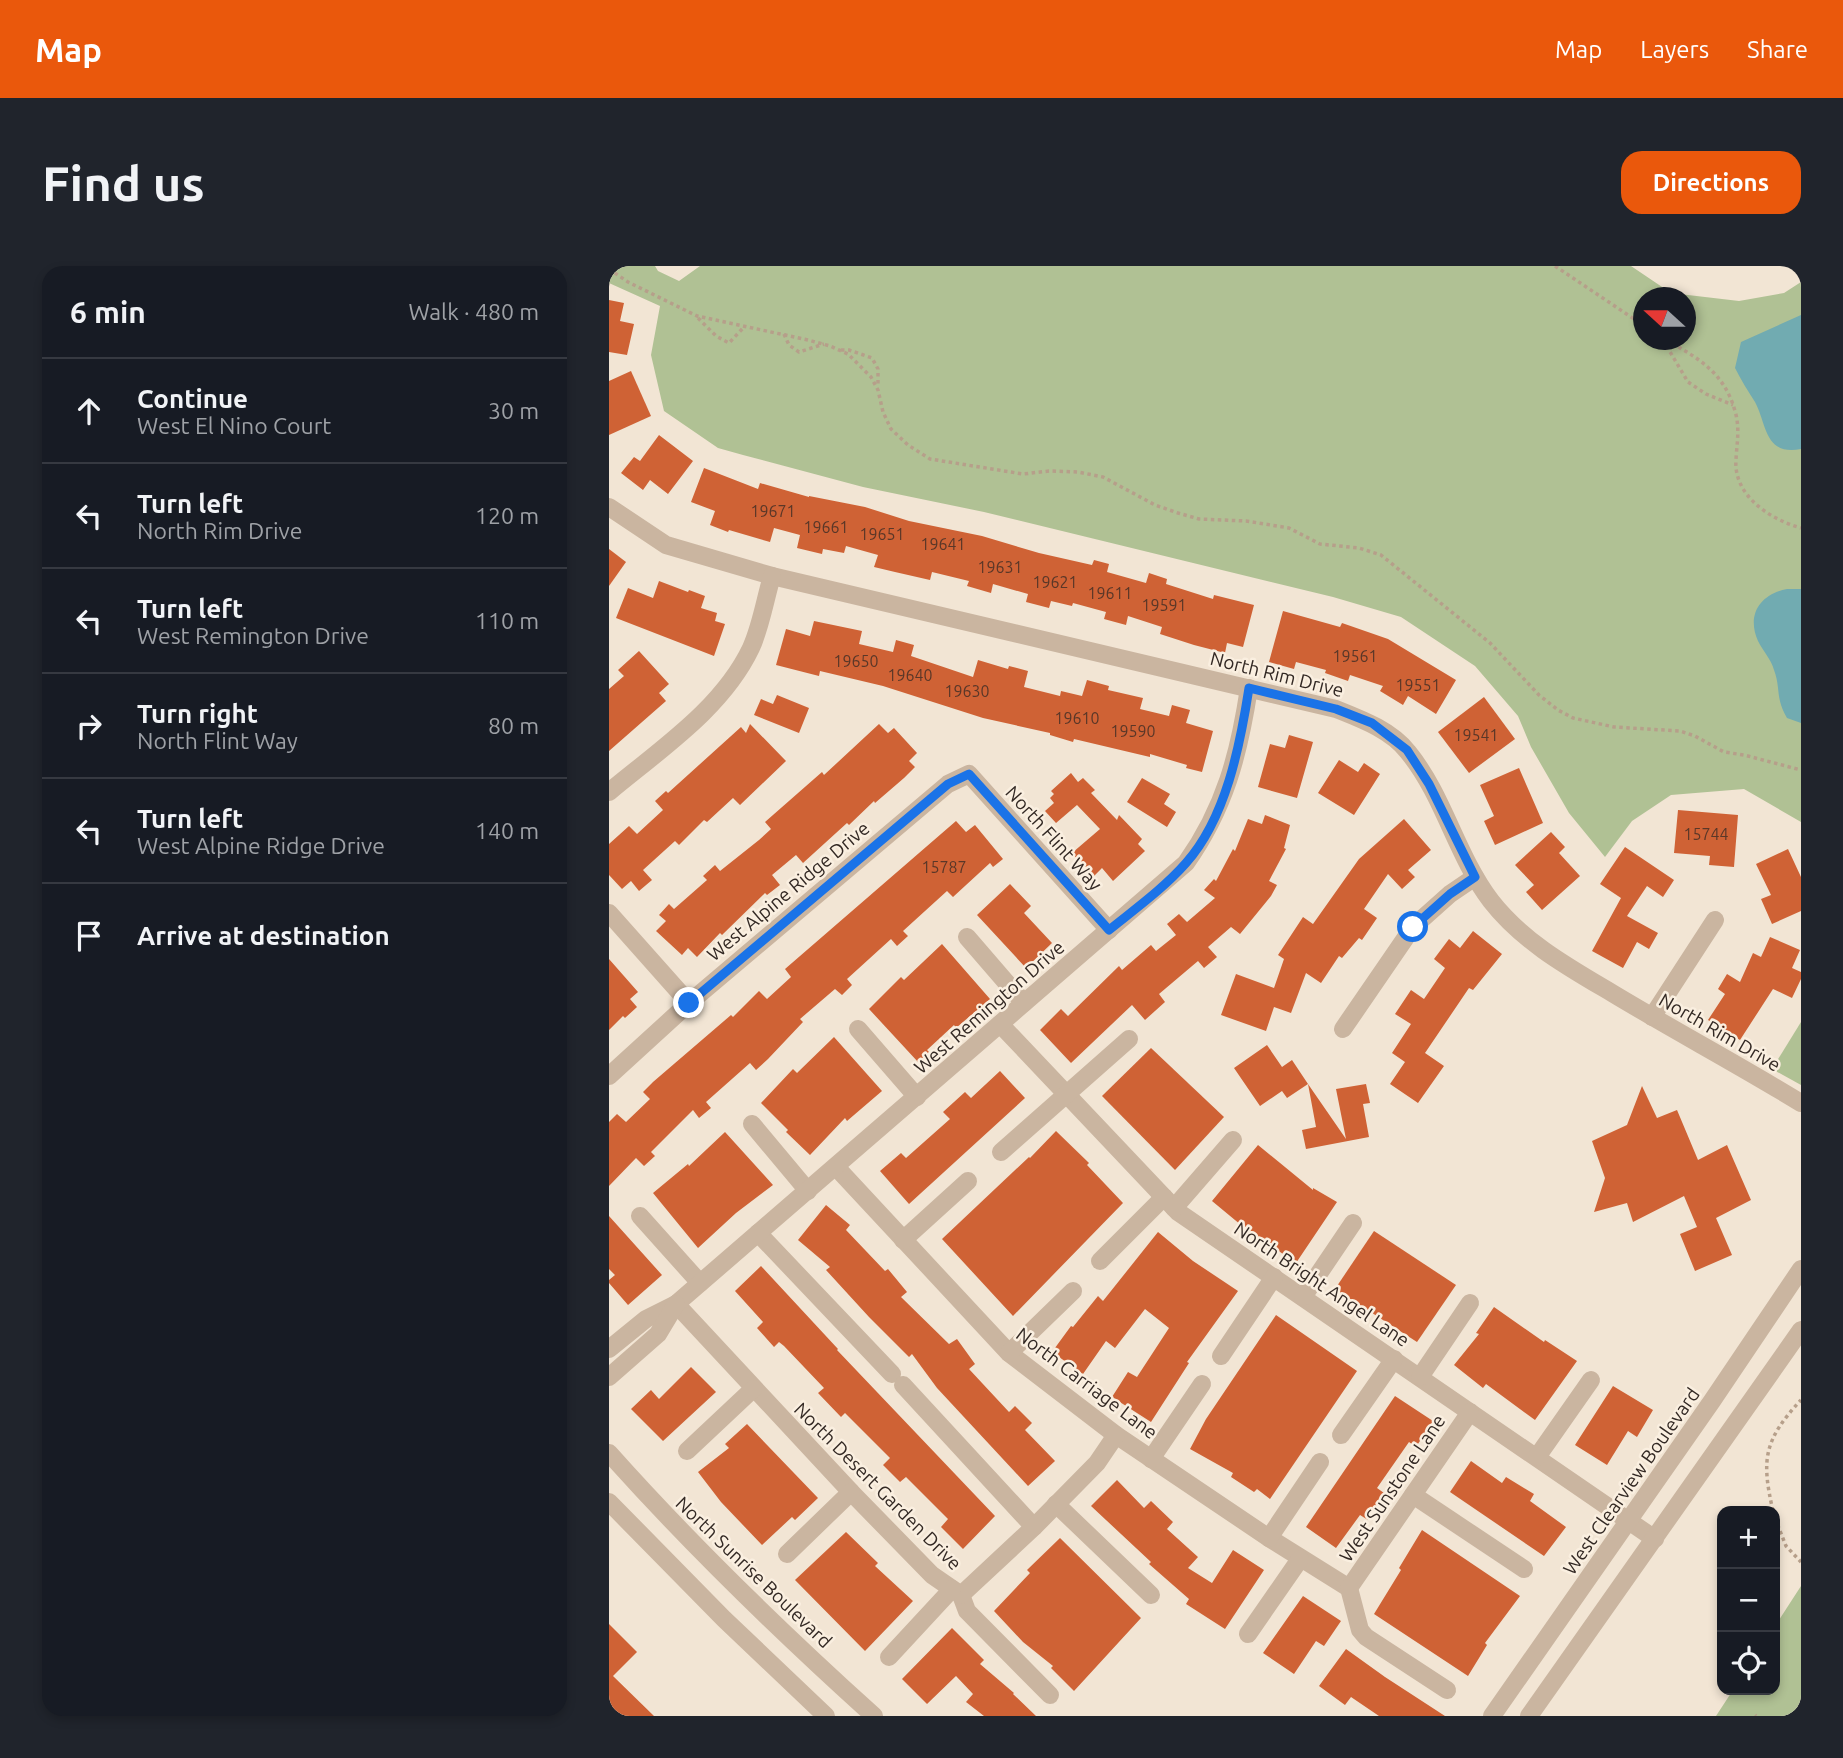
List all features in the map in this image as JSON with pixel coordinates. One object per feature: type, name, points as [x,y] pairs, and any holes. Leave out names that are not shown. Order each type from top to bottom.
[{"type":"street","name":"North Rim Drive","points":[[609,507],[666,545],[772,576],[1336,709],[1372,723],[1407,750],[1429,784],[1475,877],[1491,902],[1526,938],[1560,962],[1801,1103]]},
{"type":"street","points":[[609,792],[723,692],[740,669],[752,646],[772,576]]},
{"type":"street","name":"West Remington Drive","points":[[609,1349],[646,1320],[676,1304],[1186,863],[1207,833],[1228,782],[1238,748],[1249,688]]},
{"type":"street","name":"North Flint Way","points":[[969,774],[1109,930]]},
{"type":"street","name":"West Alpine Ridge Drive","points":[[609,1076],[689,1003],[948,784],[969,774]]},
{"type":"street","points":[[1343,1029],[1413,927],[1450,894],[1475,877]]},
{"type":"street","points":[[609,913],[689,1003]]},
{"type":"street","points":[[1652,1017],[1715,920]]},
{"type":"street","points":[[967,937],[1024,1003]]},
{"type":"street","name":"North Bright Angel Lane","points":[[1000,1024],[1169,1203],[1655,1539]]},
{"type":"street","points":[[858,1029],[917,1097]]},
{"type":"street","points":[[1001,1152],[1129,1039]]},
{"type":"street","points":[[752,1124],[808,1191]]},
{"type":"street","points":[[1100,1261],[1169,1203],[1233,1140]]},
{"type":"street","name":"North Carriage Lane","points":[[836,1167],[1009,1353],[1116,1435],[1300,1559],[1349,1588]]},
{"type":"street","points":[[903,1240],[968,1181]]},
{"type":"street","points":[[641,1216],[700,1283]]},
{"type":"street","points":[[1303,1297],[1353,1223]]},
{"type":"street","points":[[758,1233],[1034,1527]]},
{"type":"street","name":"West Clearview Boulevard","points":[[1492,1716],[1801,1269]]},
{"type":"street","points":[[1221,1356],[1274,1277]]},
{"type":"street","points":[[1009,1353],[1073,1291]]},
{"type":"street","points":[[1420,1377],[1470,1303]]},
{"type":"street","name":"West Remington Drive","points":[[609,1377],[658,1334],[676,1304]]},
{"type":"street","name":"North Desert Garden Drive","points":[[676,1304],[851,1492],[932,1575],[956,1592],[967,1611],[1050,1695]]},
{"type":"street","points":[[1529,1716],[1801,1330]]},
{"type":"street","points":[[1341,1435],[1394,1359]]},
{"type":"street","points":[[1537,1457],[1591,1380]]},
{"type":"street","points":[[1151,1459],[1202,1384]]},
{"type":"street","points":[[687,1451],[753,1389]]},
{"type":"street","name":"West Sunstone Lane","points":[[1349,1588],[1470,1412]]},
{"type":"street","points":[[890,1657],[956,1592],[1034,1527],[1097,1463],[1116,1435]]},
{"type":"street","name":"North Sunrise Boulevard","points":[[609,1453],[658,1507],[752,1601],[874,1716]]},
{"type":"street","points":[[1269,1538],[1320,1462]]},
{"type":"street","points":[[787,1554],[851,1492]]},
{"type":"street","points":[[1413,1495],[1524,1569]]},
{"type":"street","points":[[609,1502],[724,1619],[826,1716]]},
{"type":"street","points":[[1056,1504],[1151,1595]]},
{"type":"street","points":[[1248,1634],[1300,1559]]},
{"type":"street","points":[[1349,1588],[1360,1630],[1366,1637],[1447,1690]]},
{"type":"path","points":[[1555,266],[1633,318]]},
{"type":"path","points":[[609,269],[628,282],[697,316],[784,334],[839,350],[860,364],[878,390]]},
{"type":"path","points":[[697,316],[716,337],[729,343],[745,326]]},
{"type":"path","points":[[784,334],[789,345],[799,352],[824,344]]},
{"type":"path","points":[[839,350],[849,350],[872,358],[878,369],[878,390],[883,412],[891,429],[908,446],[930,459],[1023,474],[1078,472],[1103,477],[1155,505],[1199,519],[1246,521],[1289,528],[1320,544],[1359,548],[1381,555],[1490,643],[1539,695],[1557,710],[1593,724],[1637,730],[1680,731],[1724,752],[1801,770]]},
{"type":"path","points":[[1670,350],[1688,382],[1706,394],[1733,405]]},
{"type":"path","points":[[1683,350],[1703,361],[1721,381],[1733,405],[1739,426],[1735,458],[1737,482],[1754,502],[1784,522],[1801,528]]},
{"type":"path","points":[[1772,1506],[1767,1483],[1767,1452],[1772,1436],[1801,1400]]},
{"type":"path","points":[[1780,1531],[1786,1546],[1801,1562]]},
{"type":"green space","points":[[609,266],[655,266],[658,271],[679,281],[700,266],[1631,266],[1662,287],[1633,287],[1633,350],[1696,350],[1696,296],[1739,301],[1784,293],[1801,282],[1801,822],[1744,789],[1671,795],[1632,821],[1605,857],[1569,813],[1531,747],[1518,716],[1475,666],[1401,617],[1333,597],[984,512],[863,487],[718,448],[664,411],[651,355],[660,306],[609,283]]},
{"type":"green space","points":[[1801,1022],[1801,1085],[1772,1069]]},
{"type":"green space","points":[[1801,1586],[1801,1716],[1716,1716],[1730,1695],[1780,1695],[1780,1618]]},
{"type":"water","points":[[1801,315],[1801,449],[1789,450],[1773,443],[1755,402],[1735,368],[1741,342]]},
{"type":"water","points":[[1787,589],[1801,589],[1801,723],[1787,718],[1783,711],[1773,666],[1758,641],[1754,622],[1758,607],[1763,601],[1770,595]]},
{"type":"building","points":[[609,300],[624,303],[620,321],[634,324],[627,355],[609,352]]},
{"type":"building","points":[[631,371],[651,416],[609,435],[609,381]]},
{"type":"building","points":[[659,435],[693,461],[668,494],[650,480],[643,490],[621,473],[634,457],[640,461]]},
{"type":"building","points":[[704,468],[758,489],[760,483],[809,497],[865,507],[909,521],[982,536],[1039,553],[1092,565],[1094,560],[1109,564],[1107,572],[1146,583],[1149,573],[1167,579],[1166,584],[1213,599],[1214,595],[1254,605],[1243,647],[1227,643],[1225,653],[1160,634],[1162,627],[1128,616],[1126,625],[1104,619],[1106,612],[1073,603],[1072,606],[1051,601],[1049,608],[1026,602],[1028,594],[993,584],[991,593],[967,586],[969,581],[932,572],[930,580],[874,567],[878,555],[846,546],[844,553],[823,549],[822,554],[797,548],[800,535],[774,528],[770,542],[729,530],[728,532],[710,525],[715,511],[691,502]]},
{"type":"building","points":[[609,549],[626,562],[609,586]]},
{"type":"building","points":[[659,581],[705,596],[701,608],[717,613],[715,621],[725,624],[714,656],[616,618],[628,588],[653,598]]},
{"type":"building","points":[[1283,611],[1340,627],[1342,623],[1388,639],[1456,680],[1436,714],[1408,696],[1403,705],[1380,691],[1383,686],[1350,675],[1348,681],[1325,673],[1326,670],[1296,662],[1294,669],[1269,662]]},
{"type":"building","points":[[814,621],[862,631],[859,644],[893,652],[896,640],[914,645],[911,656],[973,677],[978,660],[1008,669],[1009,666],[1028,671],[1024,687],[1060,696],[1061,691],[1082,696],[1087,680],[1109,686],[1108,690],[1143,698],[1140,709],[1169,716],[1172,705],[1190,710],[1186,723],[1213,731],[1202,772],[1150,754],[1150,757],[1074,739],[1073,742],[1050,733],[983,718],[883,686],[820,671],[819,676],[776,665],[786,629],[810,636]]},
{"type":"building","points":[[639,651],[669,684],[659,693],[666,701],[609,751],[609,689],[624,676],[618,670]]},
{"type":"building","points":[[777,695],[809,708],[799,733],[754,715],[761,699],[773,704]]},
{"type":"building","points":[[1484,697],[1515,739],[1469,773],[1438,732]]},
{"type":"building","points":[[750,724],[786,761],[740,805],[733,798],[707,822],[704,820],[679,845],[675,841],[643,870],[652,880],[639,891],[631,881],[622,889],[609,875],[609,844],[629,826],[637,834],[663,810],[655,801],[666,791],[668,793],[741,727],[746,733]]},
{"type":"building","points":[[879,724],[888,733],[894,728],[917,753],[909,761],[915,767],[904,778],[849,825],[847,823],[803,863],[796,855],[772,875],[780,885],[767,895],[765,893],[697,957],[688,948],[682,955],[656,931],[666,921],[659,915],[669,904],[674,909],[707,880],[703,876],[715,865],[720,871],[759,840],[771,829],[765,822],[822,772],[824,775]]},
{"type":"building","points":[[1289,735],[1313,742],[1297,798],[1258,787],[1270,744],[1285,748]]},
{"type":"building","points":[[1339,760],[1358,772],[1364,763],[1380,774],[1354,815],[1318,793]]},
{"type":"building","points":[[1519,768],[1543,823],[1495,845],[1484,821],[1494,816],[1480,785]]},
{"type":"building","points":[[1071,773],[1078,782],[1083,778],[1095,790],[1091,793],[1117,820],[1119,815],[1142,839],[1138,844],[1145,851],[1113,881],[1102,868],[1093,877],[1072,853],[1100,829],[1077,805],[1056,823],[1045,811],[1054,803],[1050,798],[1054,794],[1051,791]]},
{"type":"building","points":[[1142,778],[1170,794],[1164,804],[1176,812],[1167,827],[1127,802]]},
{"type":"building","points":[[1678,810],[1738,815],[1734,867],[1709,865],[1710,856],[1674,853]]},
{"type":"building","points":[[1265,815],[1290,825],[1284,848],[1286,849],[1269,881],[1277,885],[1271,896],[1240,934],[1231,927],[1208,947],[1217,957],[1204,968],[1198,961],[1159,994],[1165,1002],[1145,1020],[1132,1005],[1071,1063],[1040,1030],[1061,1009],[1068,1016],[1119,966],[1122,970],[1151,945],[1156,951],[1176,935],[1167,924],[1179,914],[1187,922],[1215,898],[1204,890],[1214,879],[1216,881],[1233,849],[1235,851],[1248,819],[1262,824]]},
{"type":"building","points":[[1404,819],[1431,850],[1408,870],[1415,877],[1402,889],[1388,874],[1364,909],[1377,918],[1362,940],[1359,938],[1342,958],[1339,956],[1321,983],[1306,973],[1291,1013],[1274,1007],[1266,1031],[1221,1015],[1236,974],[1274,988],[1284,959],[1278,955],[1303,917],[1313,924],[1359,859]]},
{"type":"building","points":[[956,821],[966,832],[975,825],[1003,859],[993,867],[990,863],[953,897],[947,891],[903,931],[908,936],[897,946],[891,939],[847,979],[852,985],[842,995],[835,989],[800,1019],[803,1022],[756,1070],[750,1063],[706,1102],[711,1108],[699,1118],[693,1110],[651,1152],[655,1156],[644,1166],[636,1158],[609,1186],[609,1122],[617,1114],[626,1122],[650,1099],[643,1092],[653,1082],[731,1015],[733,1017],[759,991],[767,999],[791,977],[785,969]]},
{"type":"building","points":[[1551,832],[1565,847],[1559,853],[1580,876],[1542,910],[1526,892],[1534,885],[1515,865]]},
{"type":"building","points":[[1625,847],[1674,880],[1663,897],[1647,886],[1627,916],[1658,933],[1649,949],[1637,942],[1623,968],[1592,951],[1621,898],[1600,884]]},
{"type":"building","points":[[1788,849],[1801,877],[1801,911],[1772,924],[1761,899],[1771,895],[1756,864]]},
{"type":"building","points":[[1010,884],[1031,906],[1024,913],[1052,943],[1026,968],[977,915]]},
{"type":"building","points":[[1473,931],[1502,954],[1473,990],[1469,988],[1425,1053],[1444,1066],[1418,1103],[1390,1084],[1405,1062],[1392,1053],[1411,1024],[1395,1014],[1411,990],[1424,999],[1445,968],[1434,959],[1449,939],[1460,948]]},
{"type":"building","points":[[1770,937],[1800,950],[1792,968],[1801,972],[1801,979],[1792,998],[1773,989],[1740,1040],[1708,1020],[1725,994],[1718,989],[1727,974],[1740,982],[1753,953],[1761,957]]},
{"type":"building","points":[[942,944],[990,999],[956,1028],[954,1025],[918,1062],[869,1009],[901,977],[904,980]]},
{"type":"building","points":[[609,959],[638,992],[630,999],[637,1007],[609,1030]]},
{"type":"building","points":[[834,1037],[882,1091],[847,1121],[845,1118],[810,1155],[761,1103],[793,1069],[797,1073]]},
{"type":"building","points":[[1267,1045],[1282,1067],[1292,1060],[1308,1084],[1287,1098],[1282,1091],[1260,1106],[1234,1068]]},
{"type":"building","points":[[1151,1048],[1224,1117],[1175,1170],[1102,1096]]},
{"type":"building","points":[[1000,1071],[1025,1098],[909,1204],[880,1171],[901,1153],[906,1158],[950,1119],[943,1112],[965,1092],[971,1098]]},
{"type":"building","points":[[1308,1084],[1346,1139],[1336,1089],[1366,1084],[1370,1103],[1363,1104],[1369,1137],[1306,1149],[1302,1130],[1316,1127]]},
{"type":"building","points":[[1642,1086],[1657,1118],[1677,1110],[1698,1160],[1727,1145],[1751,1200],[1716,1218],[1732,1255],[1695,1271],[1680,1234],[1697,1227],[1684,1196],[1633,1222],[1627,1203],[1594,1212],[1605,1178],[1592,1141],[1627,1125]]},
{"type":"building","points":[[1056,1131],[1089,1163],[1087,1165],[1123,1203],[1013,1316],[942,1239]]},
{"type":"building","points":[[725,1132],[773,1185],[736,1213],[698,1248],[653,1193],[688,1164],[689,1166]]},
{"type":"building","points":[[1258,1145],[1313,1190],[1337,1202],[1296,1263],[1212,1201]]},
{"type":"building","points":[[826,1205],[850,1225],[846,1230],[885,1271],[888,1269],[907,1292],[901,1297],[949,1344],[957,1339],[975,1364],[969,1369],[1009,1412],[1015,1406],[1032,1423],[1025,1430],[1055,1461],[1028,1486],[937,1388],[912,1354],[909,1357],[869,1317],[826,1270],[830,1267],[798,1240]]},
{"type":"building","points":[[609,1216],[662,1275],[628,1305],[609,1283],[615,1275],[609,1269]]},
{"type":"building","points":[[1374,1231],[1456,1285],[1417,1342],[1335,1289]]},
{"type":"building","points":[[1158,1232],[1193,1261],[1238,1291],[1187,1362],[1189,1363],[1151,1422],[1112,1397],[1128,1372],[1137,1377],[1169,1328],[1145,1309],[1115,1348],[1106,1341],[1083,1374],[1052,1352],[1098,1296],[1103,1301]]},
{"type":"building","points":[[761,1266],[995,1516],[963,1549],[941,1527],[948,1519],[906,1477],[900,1482],[883,1465],[890,1458],[845,1413],[841,1417],[818,1393],[824,1388],[784,1346],[779,1342],[774,1347],[757,1328],[763,1322],[735,1291]]},
{"type":"building","points":[[1494,1307],[1577,1361],[1535,1420],[1486,1384],[1483,1388],[1454,1365],[1479,1334],[1476,1333]]},
{"type":"building","points":[[1276,1315],[1357,1371],[1270,1499],[1257,1489],[1254,1492],[1231,1477],[1233,1473],[1190,1449],[1206,1419]]},
{"type":"building","points":[[691,1367],[716,1392],[663,1441],[631,1409],[651,1390],[659,1399]]},
{"type":"building","points":[[1613,1386],[1653,1410],[1637,1437],[1628,1431],[1607,1465],[1575,1445]]},
{"type":"building","points":[[1395,1396],[1433,1421],[1416,1447],[1409,1442],[1377,1488],[1384,1493],[1368,1520],[1360,1515],[1336,1548],[1306,1527]]},
{"type":"building","points":[[747,1424],[818,1498],[795,1520],[792,1517],[762,1545],[721,1502],[698,1472],[729,1448],[725,1444]]},
{"type":"building","points":[[1471,1461],[1502,1483],[1506,1477],[1534,1494],[1530,1501],[1566,1527],[1544,1556],[1450,1492]]},
{"type":"building","points":[[1117,1480],[1144,1508],[1151,1501],[1173,1522],[1167,1529],[1198,1557],[1188,1568],[1212,1583],[1233,1550],[1264,1570],[1225,1629],[1186,1604],[1189,1599],[1149,1564],[1151,1562],[1091,1506]]},
{"type":"building","points":[[1422,1530],[1520,1596],[1485,1643],[1487,1645],[1468,1676],[1374,1614]]},
{"type":"building","points":[[846,1532],[878,1563],[875,1566],[913,1601],[865,1651],[795,1580]]},
{"type":"building","points":[[1060,1538],[1141,1618],[1074,1691],[1051,1668],[1053,1666],[1023,1642],[994,1611],[1030,1573],[1027,1570]]},
{"type":"building","points":[[1303,1596],[1341,1621],[1324,1646],[1316,1641],[1294,1674],[1263,1653]]},
{"type":"building","points":[[609,1624],[637,1652],[613,1676],[654,1716],[609,1716]]},
{"type":"building","points":[[952,1628],[984,1660],[980,1664],[1036,1716],[984,1716],[966,1702],[973,1694],[956,1676],[927,1704],[902,1679]]},
{"type":"building","points":[[1346,1649],[1445,1716],[1379,1716],[1351,1697],[1345,1705],[1319,1686]]},
{"type":"route","points":[[689,1003],[948,784],[969,774],[1109,930],[1186,863],[1207,833],[1228,782],[1238,748],[1249,688],[1336,709],[1372,723],[1407,750],[1429,784],[1475,877],[1450,894],[1413,927]]}]
